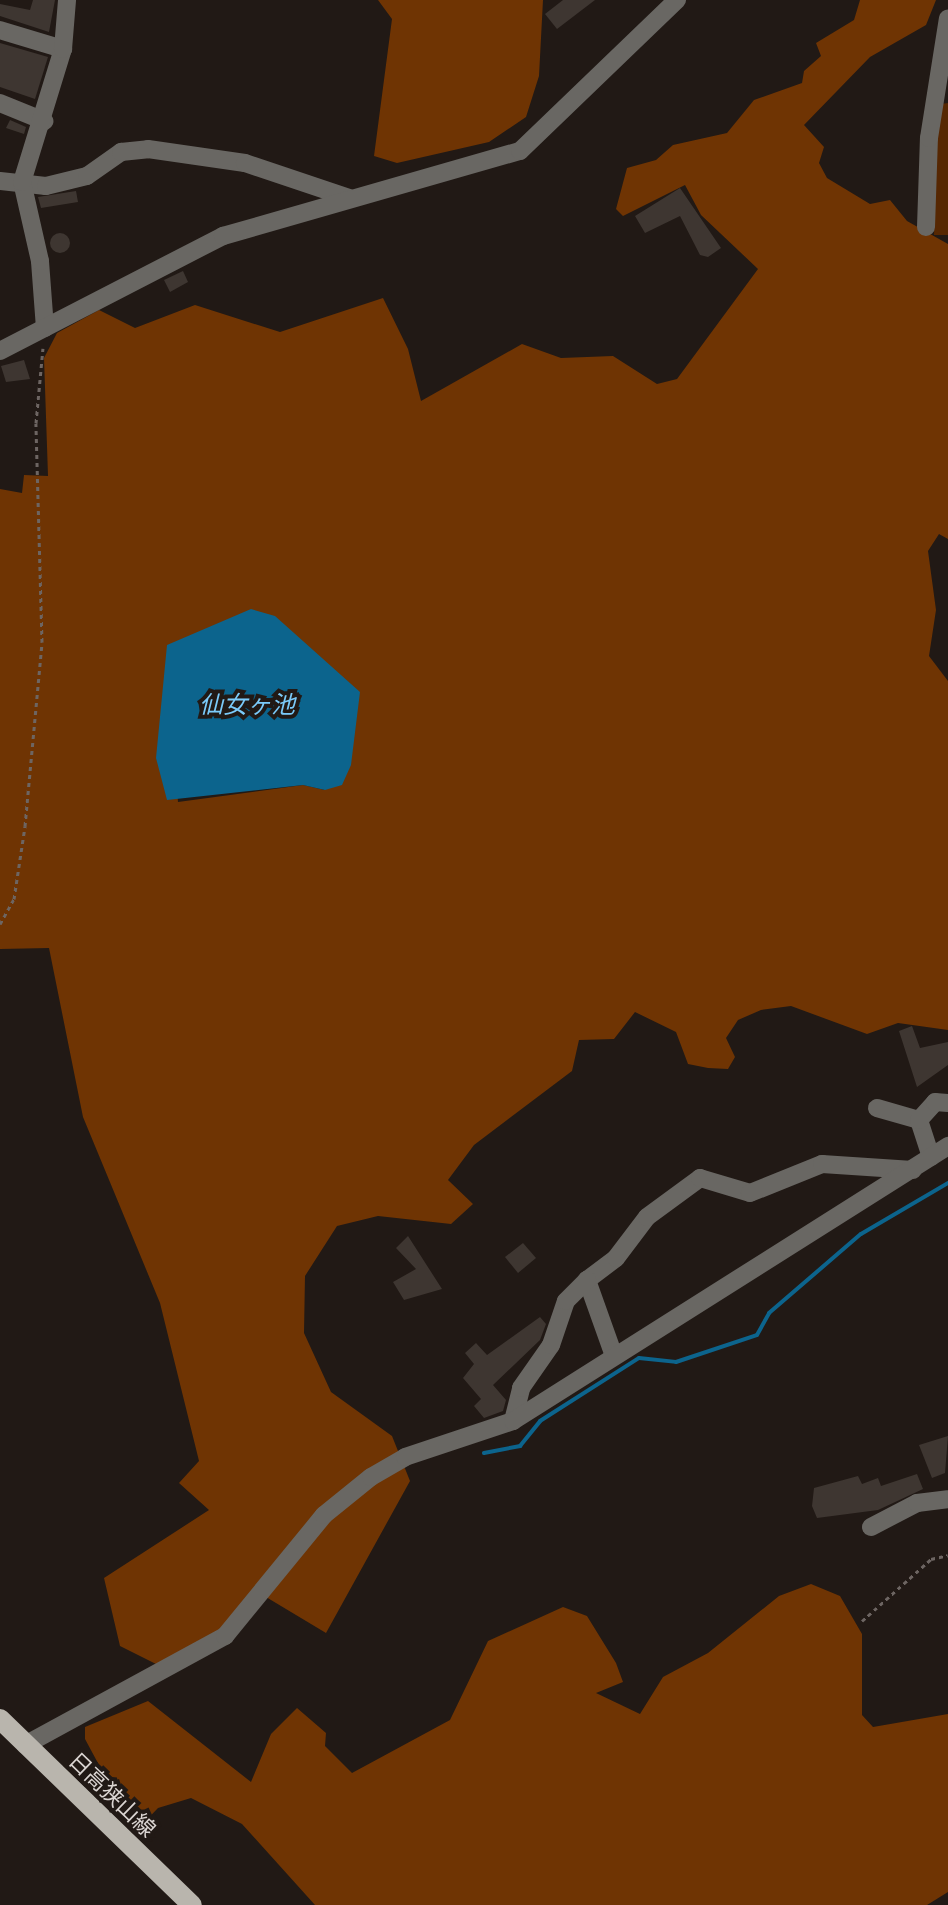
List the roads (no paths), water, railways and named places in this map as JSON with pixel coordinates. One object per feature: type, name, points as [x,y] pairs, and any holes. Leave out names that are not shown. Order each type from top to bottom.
[{"type":"main road","name":"日高狭山線","points":[[0,1719],[192,1905]]},
{"type":"street","points":[[67,0],[68,24]]},
{"type":"street","points":[[45,328],[40,261],[22,182],[44,121],[77,0]]},
{"type":"street","points":[[0,351],[223,236],[520,151],[677,0]]},
{"type":"street","points":[[926,227],[929,138],[948,18]]},
{"type":"street","points":[[0,30],[63,49]]},
{"type":"street","points":[[0,103],[44,121]]},
{"type":"street","points":[[0,181],[46,186],[87,176],[121,152],[148,149],[245,163],[349,198]]},
{"type":"street","points":[[919,1120],[935,1102],[948,1103]]},
{"type":"street","points":[[877,1108],[919,1120]]},
{"type":"street","points":[[919,1120],[931,1157]]},
{"type":"street","points":[[25,1745],[225,1636],[324,1515],[371,1477],[405,1457],[513,1421],[948,1146]]},
{"type":"street","points":[[513,1421],[521,1388],[551,1345],[581,1284],[616,1258],[647,1217],[700,1178],[750,1193],[822,1164],[913,1170]]},
{"type":"street","points":[[581,1284],[614,1356]]},
{"type":"street","points":[[871,1527],[917,1503],[948,1499]]},
{"type":"water","name":"仙女ヶ池","points":[[251,609],[275,616],[360,692],[351,765],[342,785],[325,790],[303,785],[167,800],[156,758],[167,645]]},
{"type":"waterway","points":[[484,1453],[520,1446],[540,1421],[639,1358],[676,1362],[757,1335],[769,1313],[861,1234],[948,1183]]}]
